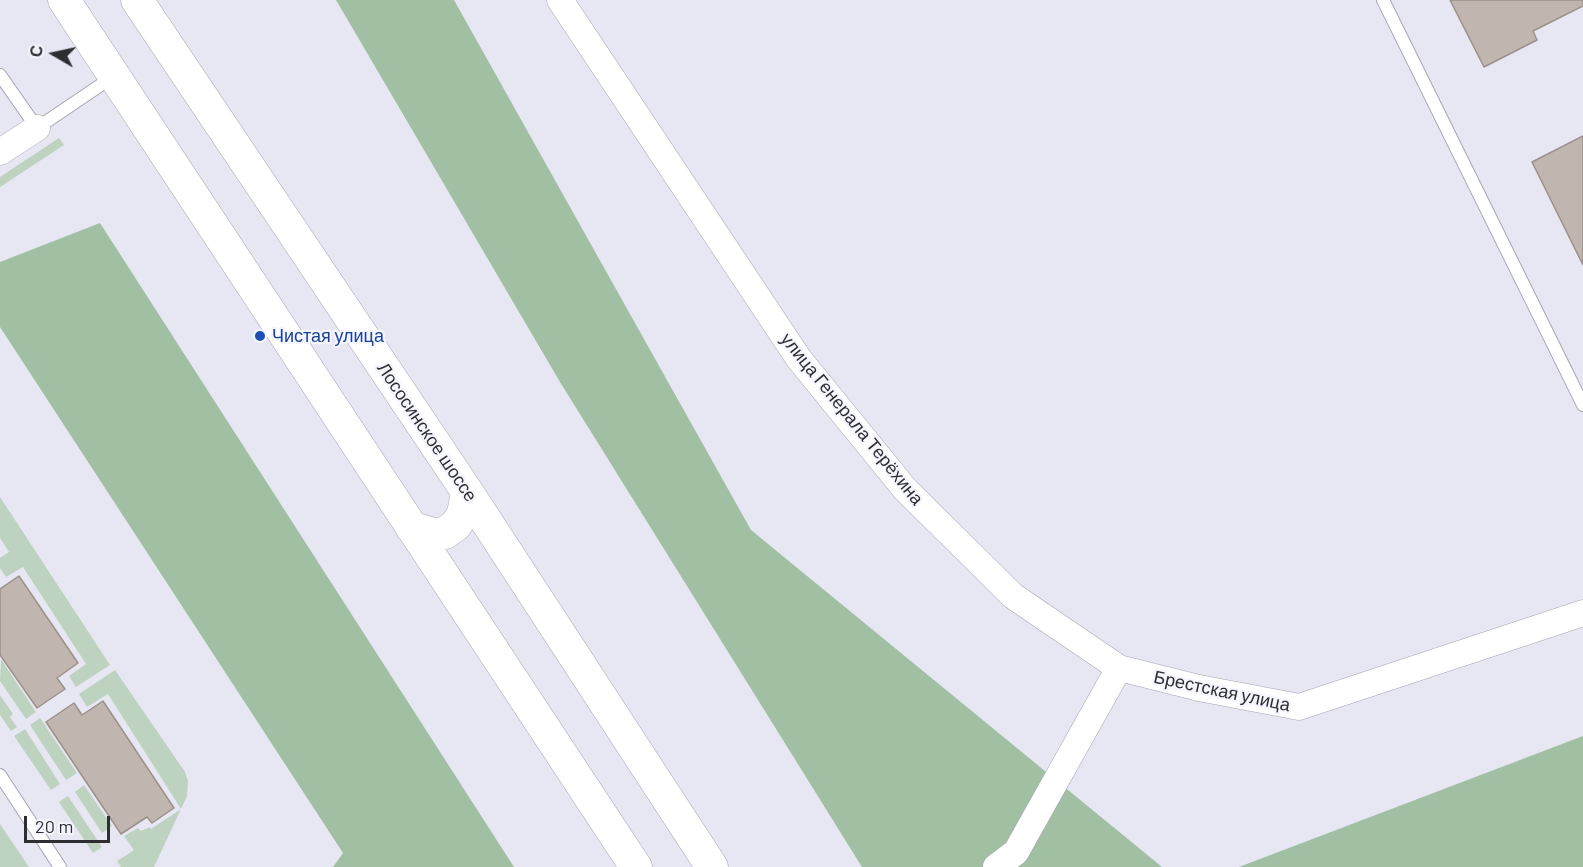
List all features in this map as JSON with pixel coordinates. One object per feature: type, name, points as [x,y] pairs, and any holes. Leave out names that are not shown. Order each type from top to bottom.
[{"type":"street","points":[[64,0],[636,867]]},
{"type":"street","name":"Лососинское шоссе","points":[[137,0],[466,490],[712,867]]},
{"type":"street","name":"улица Генерала Терёхина","points":[[560,0],[799,359],[905,489],[1013,596],[1119,668]]},
{"type":"street","points":[[0,152],[37,128]]},
{"type":"street","points":[[411,527],[433,534],[445,533],[456,525],[462,516],[466,490]]},
{"type":"street","name":"Брестская улица","points":[[1119,668],[1199,688],[1299,707],[1583,613]]},
{"type":"street","points":[[996,867],[1016,852],[1119,668]]},
{"type":"lane","points":[[1383,0],[1583,405]]},
{"type":"lane","points":[[0,75],[37,128],[114,76]]},
{"type":"lane","points":[[0,774],[60,867]]},
{"type":"green space","points":[[336,0],[454,0],[751,530],[1162,867],[862,867],[560,382]]},
{"type":"green space","points":[[59,138],[64,145],[0,187],[0,177]]},
{"type":"green space","points":[[100,223],[514,867],[333,867],[343,853],[0,327],[0,262]]},
{"type":"green space","points":[[0,497],[110,665],[76,687],[69,676],[86,664],[23,567],[6,577],[0,568],[0,558],[9,552],[0,538]]},
{"type":"green space","points":[[1,659],[36,712],[26,719],[0,681]]},
{"type":"green space","points":[[115,670],[185,772],[188,781],[187,796],[181,809],[108,694],[87,707],[79,694]]},
{"type":"green space","points":[[0,695],[13,714],[10,717],[17,727],[11,731],[0,715]]},
{"type":"green space","points":[[40,718],[77,773],[66,780],[30,725]]},
{"type":"green space","points":[[25,729],[60,784],[51,790],[14,736]]},
{"type":"green space","points":[[1583,736],[1583,867],[1239,867]]},
{"type":"green space","points":[[84,785],[112,826],[102,833],[75,792]]},
{"type":"green space","points":[[68,796],[102,847],[93,853],[59,802]]},
{"type":"green space","points":[[181,809],[154,867],[121,867],[117,861],[134,850],[124,836],[138,828],[141,831],[150,827],[151,829]]},
{"type":"green space","points":[[0,824],[29,867],[0,867]]},
{"type":"building","points":[[1450,0],[1583,0],[1583,6],[1533,31],[1537,40],[1484,67]]},
{"type":"building","points":[[1583,136],[1583,265],[1532,162]]},
{"type":"building","points":[[19,576],[78,663],[57,678],[65,689],[37,708],[0,655],[0,589]]},
{"type":"building","points":[[103,701],[174,808],[152,823],[147,817],[121,834],[46,722],[74,703],[82,715]]},
{"type":"place","name":"Чистая улица","points":[[260,336]]}]
